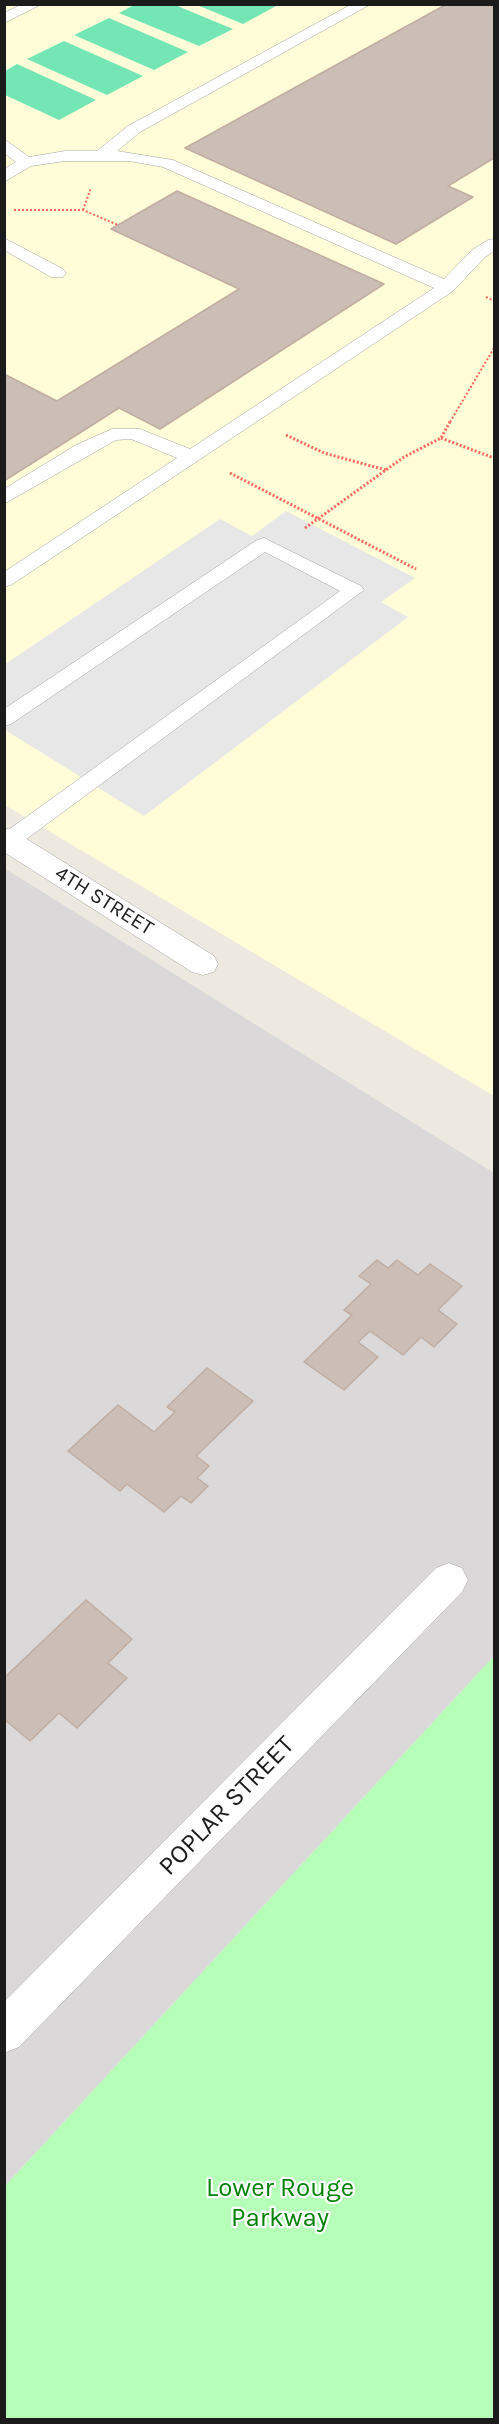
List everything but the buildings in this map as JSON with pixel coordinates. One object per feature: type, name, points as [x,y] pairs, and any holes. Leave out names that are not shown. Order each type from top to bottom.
[{"type":"street","name":"4TH STREET","points":[[6,842],[203,964]]},
{"type":"street","name":"POPLAR STREET","points":[[4,2032],[448,1580]]},
{"type":"lane","points":[[4,20],[34,4]]},
{"type":"lane","points":[[101,156],[134,129],[364,4]]},
{"type":"lane","points":[[4,144],[26,162]]},
{"type":"lane","points":[[4,177],[26,162],[65,156],[129,156],[167,163],[447,287]]},
{"type":"lane","points":[[4,243],[57,273]]},
{"type":"lane","points":[[4,581],[447,287],[478,254],[495,244]]},
{"type":"lane","points":[[4,498],[83,449],[112,435],[133,433],[193,456]]},
{"type":"lane","points":[[4,719],[264,544],[354,590],[6,842]]},
{"type":"path","points":[[4,210],[83,210],[118,225]]},
{"type":"path","points":[[275,549],[404,457],[441,438],[466,390],[495,348]]},
{"type":"path","points":[[256,414],[282,434],[324,453],[386,470]]},
{"type":"path","points":[[441,438],[495,458]]},
{"type":"path","points":[[193,456],[416,569]]},
{"type":"shaded area","points":[[5,5],[494,5],[494,1096],[5,805]]},
{"type":"shaded area","points":[[286,511],[415,578],[381,602],[408,617],[144,816],[5,730],[4,665],[220,519],[252,536]]},
{"type":"shaded area","points":[[4,868],[494,1173],[494,1656],[5,2186]]},
{"type":"green space","points":[[136,4],[175,5],[233,29],[199,46],[119,13]]},
{"type":"green space","points":[[197,5],[276,6],[243,24]]},
{"type":"green space","points":[[109,18],[188,52],[154,70],[74,35]]},
{"type":"green space","points":[[64,41],[143,76],[107,95],[27,59]]},
{"type":"green space","points":[[17,64],[96,100],[59,120],[5,95],[5,71]]},
{"type":"green space","name":"Lower Rouge Parkway","points":[[494,1656],[494,2419],[5,2419],[5,2186]]}]
